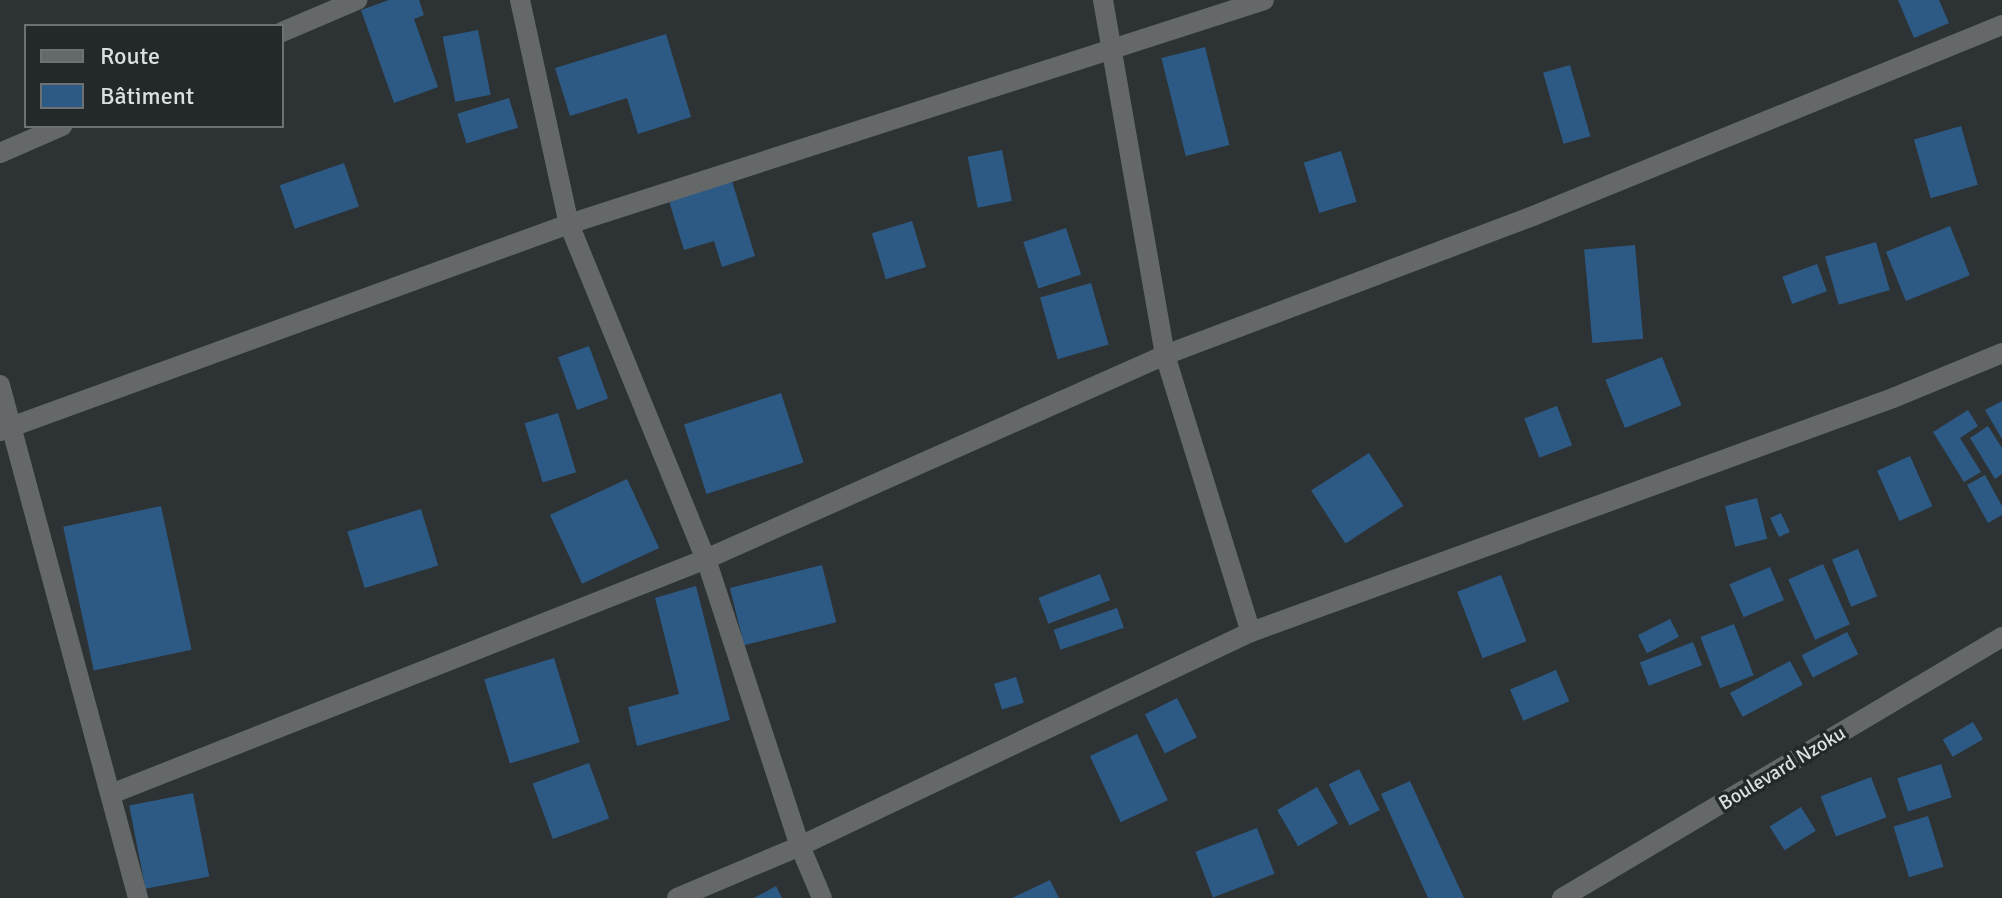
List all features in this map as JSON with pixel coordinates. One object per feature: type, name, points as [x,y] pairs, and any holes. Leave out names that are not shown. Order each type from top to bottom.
[{"type":"street","points":[[284,31],[357,0]]},
{"type":"street","points":[[520,0],[569,224],[706,559],[800,846],[822,898]]},
{"type":"street","points":[[1103,0],[1165,355],[1251,632]]},
{"type":"street","points":[[5,430],[569,224],[1264,0]]},
{"type":"street","points":[[111,794],[706,559],[1165,355],[1533,216],[2002,25]]},
{"type":"street","points":[[0,153],[57,128]]},
{"type":"street","points":[[677,898],[800,846],[1251,632],[1893,398],[2002,353]]},
{"type":"street","points":[[0,385],[5,430],[111,794],[138,898]]},
{"type":"street","name":"Boulevard Nzoku","points":[[1562,898],[2002,637]]},
{"type":"building","points":[[389,0],[419,0],[424,15],[414,19],[438,87],[394,103],[361,10]]},
{"type":"building","points":[[1898,0],[1939,0],[1949,23],[1914,38]]},
{"type":"building","points":[[478,30],[491,95],[455,102],[443,37]]},
{"type":"building","points":[[666,34],[691,117],[638,134],[627,98],[570,116],[555,68]]},
{"type":"building","points":[[1205,47],[1229,145],[1186,156],[1161,58]]},
{"type":"building","points":[[1570,65],[1590,136],[1563,144],[1543,73]]},
{"type":"building","points":[[509,98],[518,128],[466,143],[457,114]]},
{"type":"building","points":[[1961,126],[1978,185],[1931,198],[1914,140]]},
{"type":"building","points":[[1002,150],[1012,201],[978,208],[968,157]]},
{"type":"building","points":[[1341,151],[1356,202],[1319,213],[1304,162]]},
{"type":"building","points":[[344,163],[359,206],[295,229],[280,185]]},
{"type":"building","points":[[732,181],[755,256],[722,267],[714,241],[684,250],[669,201]]},
{"type":"building","points":[[912,221],[926,267],[886,279],[872,233]]},
{"type":"building","points":[[1950,226],[1970,275],[1906,301],[1886,252]]},
{"type":"building","points":[[1066,228],[1081,275],[1038,289],[1023,242]]},
{"type":"building","points":[[1876,242],[1890,290],[1839,305],[1825,257]]},
{"type":"building","points":[[1635,245],[1643,339],[1592,343],[1584,249]]},
{"type":"building","points":[[1817,264],[1827,291],[1792,304],[1782,277]]},
{"type":"building","points":[[1091,283],[1109,345],[1058,359],[1040,298]]},
{"type":"building","points":[[589,346],[608,399],[577,410],[558,357]]},
{"type":"building","points":[[1662,357],[1681,405],[1625,428],[1605,380]]},
{"type":"building","points":[[781,393],[804,462],[707,494],[684,425]]},
{"type":"building","points":[[2002,401],[2002,439],[1985,410]]},
{"type":"building","points":[[1557,406],[1572,445],[1539,458],[1524,419]]},
{"type":"building","points":[[1968,410],[1978,426],[1960,438],[1981,472],[1964,482],[1933,432]]},
{"type":"building","points":[[558,413],[576,472],[543,483],[525,423]]},
{"type":"building","points":[[1988,426],[2002,448],[2002,474],[1995,479],[1970,438]]},
{"type":"building","points":[[1369,453],[1403,506],[1345,543],[1311,491]]},
{"type":"building","points":[[1910,456],[1932,506],[1899,521],[1877,471]]},
{"type":"building","points":[[1985,475],[2002,506],[2002,515],[1988,523],[1967,485]]},
{"type":"building","points":[[627,479],[659,548],[582,584],[550,515]]},
{"type":"building","points":[[1757,498],[1767,539],[1735,547],[1725,506]]},
{"type":"building","points":[[161,506],[192,650],[94,671],[63,527]]},
{"type":"building","points":[[421,509],[438,565],[365,588],[347,532]]},
{"type":"building","points":[[1781,513],[1790,532],[1779,537],[1770,518]]},
{"type":"building","points":[[1858,549],[1877,596],[1851,607],[1832,559]]},
{"type":"building","points":[[1823,564],[1850,624],[1815,640],[1788,579]]},
{"type":"building","points":[[822,565],[836,622],[744,645],[730,588]]},
{"type":"building","points":[[1770,567],[1784,600],[1744,617],[1729,584]]},
{"type":"building","points":[[1100,574],[1110,600],[1048,624],[1038,598]]},
{"type":"building","points":[[1501,575],[1526,641],[1483,658],[1457,592]]},
{"type":"building","points":[[696,586],[730,720],[637,746],[628,707],[679,694],[655,598]]},
{"type":"building","points":[[1117,608],[1124,628],[1060,650],[1054,630]]},
{"type":"building","points":[[1670,619],[1679,637],[1647,653],[1638,635]]},
{"type":"building","points":[[1734,624],[1754,675],[1720,688],[1700,637]]},
{"type":"building","points":[[1847,632],[1858,654],[1813,677],[1802,655]]},
{"type":"building","points":[[1693,642],[1702,665],[1649,686],[1640,662]]},
{"type":"building","points":[[554,658],[580,742],[510,763],[484,679]]},
{"type":"building","points":[[1790,661],[1803,685],[1743,717],[1730,693]]},
{"type":"building","points":[[1556,670],[1569,701],[1523,721],[1510,690]]},
{"type":"building","points":[[1016,677],[1024,703],[1002,710],[994,684]]},
{"type":"building","points":[[1177,698],[1197,737],[1165,754],[1145,714]]},
{"type":"building","points":[[1973,722],[1983,739],[1953,757],[1943,740]]},
{"type":"building","points":[[1137,734],[1168,800],[1121,822],[1090,756]]},
{"type":"building","points":[[589,763],[609,818],[553,839],[533,784]]},
{"type":"building","points":[[1941,764],[1952,797],[1908,812],[1897,778]]},
{"type":"building","points":[[1359,769],[1380,810],[1350,825],[1329,784]]},
{"type":"building","points":[[1871,777],[1886,817],[1836,836],[1821,796]]},
{"type":"building","points":[[1410,781],[1464,898],[1428,898],[1381,794]]},
{"type":"building","points":[[1317,787],[1338,823],[1298,846],[1277,810]]},
{"type":"building","points":[[193,793],[209,876],[145,889],[129,805]]},
{"type":"building","points":[[1801,807],[1816,831],[1784,850],[1770,827]]},
{"type":"building","points":[[1928,816],[1943,867],[1909,877],[1894,827]]},
{"type":"building","points":[[1257,828],[1275,874],[1213,897],[1195,852]]},
{"type":"building","points":[[1050,880],[1059,898],[1012,898]]},
{"type":"building","points":[[776,886],[782,898],[754,898]]}]
